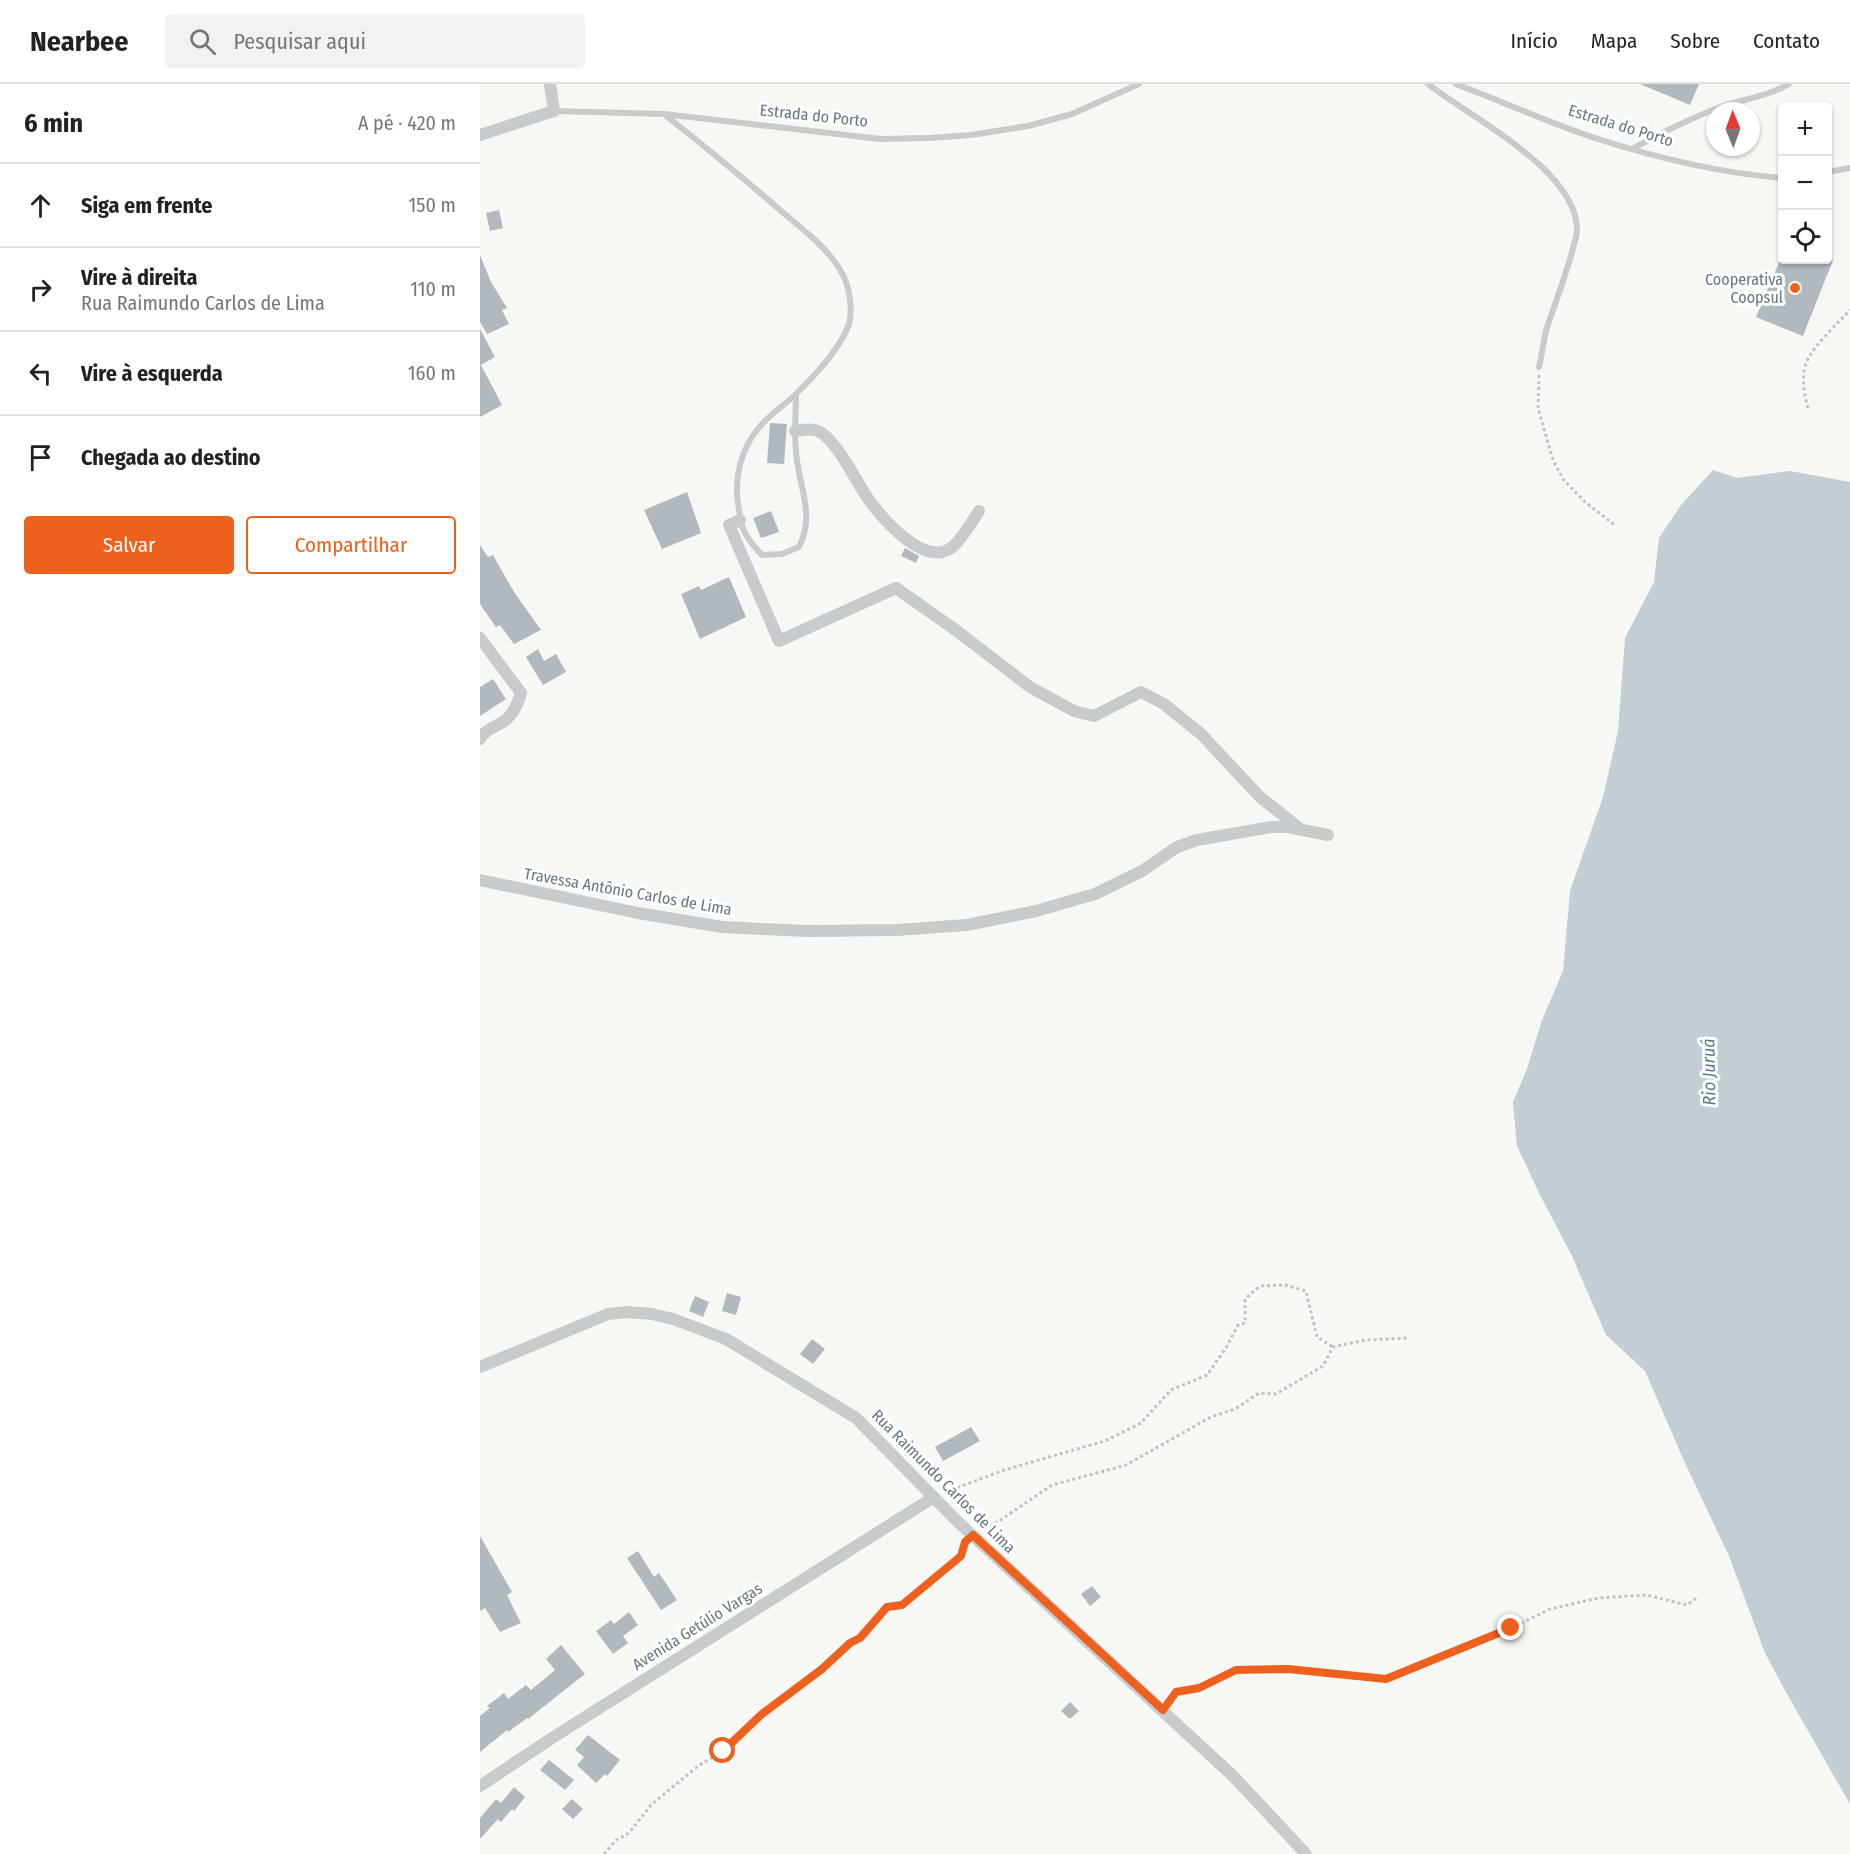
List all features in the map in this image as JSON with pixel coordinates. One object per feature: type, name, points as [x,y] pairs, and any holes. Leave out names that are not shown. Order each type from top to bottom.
[{"type":"street","points":[[550,84],[554,111]]},
{"type":"street","name":"Estrada do Porto","points":[[480,135],[554,111]]},
{"type":"street","points":[[795,431],[809,429],[819,431],[826,437],[878,511],[917,547],[934,554],[951,548],[979,511]]},
{"type":"street","points":[[740,520],[729,525],[779,641],[896,588],[1030,687],[1074,711],[1094,716],[1141,692],[1164,704],[1201,734],[1260,797],[1299,828]]},
{"type":"street","points":[[480,638],[521,693],[517,707],[506,720],[484,731],[480,739]]},
{"type":"street","name":"Travessa Antônio Carlos de Lima","points":[[480,880],[638,913],[722,927],[807,932],[897,930],[967,925],[1036,911],[1095,894],[1142,871],[1177,847],[1197,840],[1272,827],[1299,828],[1328,835]]},
{"type":"street","name":"Rua Raimundo Carlos de Lima","points":[[480,1367],[608,1314],[627,1312],[652,1314],[673,1319],[726,1339],[856,1418],[973,1535],[1234,1777],[1306,1854]]},
{"type":"street","name":"Avenida Getúlio Vargas","points":[[480,1786],[552,1737],[934,1497]]},
{"type":"lane","name":"Estrada do Porto","points":[[554,111],[664,114],[880,139],[930,138],[1028,126],[1072,114],[1139,84]]},
{"type":"lane","points":[[1428,84],[1506,138],[1543,168],[1570,201],[1577,231],[1568,268],[1545,333],[1539,367]]},
{"type":"lane","name":"Estrada do Porto","points":[[1456,84],[1598,139],[1743,175],[1778,178]]},
{"type":"lane","points":[[1634,148],[1681,122],[1725,105],[1777,91],[1789,84]]},
{"type":"lane","points":[[664,114],[732,168],[810,235],[832,259],[843,276],[850,308],[848,327],[835,349],[796,394],[763,423],[745,450],[737,478],[740,520],[747,539],[762,555],[782,554],[799,547],[806,533],[806,503],[796,451],[796,394]]},
{"type":"lane","points":[[1832,171],[1850,168]]},
{"type":"path","points":[[1808,408],[1803,390],[1807,361],[1850,310]]},
{"type":"path","points":[[1539,367],[1538,408],[1553,460],[1563,479],[1585,502],[1616,526]]},
{"type":"path","points":[[934,1497],[1004,1470],[1105,1441],[1141,1423],[1171,1390],[1207,1375],[1226,1348],[1238,1325],[1245,1323],[1245,1299],[1260,1286],[1285,1285],[1306,1291],[1317,1337],[1332,1347],[1366,1340],[1408,1338]]},
{"type":"path","points":[[604,1854],[616,1840],[629,1833],[651,1805],[698,1766],[723,1751],[762,1714],[822,1669],[850,1643],[860,1638],[887,1607],[902,1605],[961,1556],[965,1542],[973,1535],[999,1521],[1052,1485],[1126,1465],[1211,1417],[1234,1409],[1259,1394],[1276,1394],[1323,1366],[1332,1347]]},
{"type":"path","points":[[1163,1710],[1176,1692],[1199,1688],[1236,1670],[1288,1669],[1386,1679],[1511,1628],[1550,1609],[1598,1598],[1646,1595],[1687,1605],[1698,1597]]},
{"type":"water","name":"Rio Juruá","points":[[1713,470],[1737,478],[1790,471],[1850,482],[1850,1804],[1765,1653],[1729,1556],[1645,1371],[1606,1335],[1572,1256],[1517,1146],[1513,1102],[1527,1069],[1542,1020],[1563,971],[1570,891],[1603,797],[1618,731],[1625,638],[1654,582],[1659,538],[1681,505]]},
{"type":"building","points":[[1640,84],[1699,84],[1690,105]]},
{"type":"building","points":[[499,210],[503,228],[490,231],[486,213]]},
{"type":"building","points":[[480,255],[491,282],[507,308],[502,310],[509,324],[487,334],[480,322]]},
{"type":"building","name":"Cooperativa Coopsul","points":[[1778,264],[1831,264],[1803,336],[1756,317]]},
{"type":"building","points":[[480,329],[495,357],[481,365],[502,405],[480,417]]},
{"type":"building","points":[[770,423],[787,424],[784,464],[767,463]]},
{"type":"building","points":[[687,492],[701,533],[662,549],[644,510]]},
{"type":"building","points":[[771,511],[779,532],[761,538],[753,518]]},
{"type":"building","points":[[480,545],[488,557],[493,555],[514,592],[541,630],[514,644],[500,625],[496,627],[480,604]]},
{"type":"building","points":[[905,548],[919,556],[916,563],[901,556]]},
{"type":"building","points":[[729,577],[746,617],[700,639],[681,594],[699,586],[701,590]]},
{"type":"building","points":[[538,649],[544,661],[556,654],[566,672],[543,685],[526,657]]},
{"type":"building","points":[[493,679],[506,699],[480,716],[480,687]]},
{"type":"building","points":[[727,1293],[741,1297],[736,1315],[722,1311]]},
{"type":"building","points":[[695,1296],[709,1302],[703,1317],[689,1311]]},
{"type":"building","points":[[812,1339],[825,1349],[813,1364],[800,1354]]},
{"type":"building","points":[[971,1427],[980,1441],[943,1461],[935,1447]]},
{"type":"building","points":[[480,1536],[512,1592],[507,1595],[521,1623],[500,1632],[485,1608],[480,1611]]},
{"type":"building","points":[[638,1551],[654,1577],[659,1573],[677,1600],[661,1610],[627,1558]]},
{"type":"building","points":[[1092,1586],[1101,1597],[1090,1606],[1081,1594]]},
{"type":"building","points":[[629,1612],[638,1625],[623,1636],[628,1643],[613,1654],[596,1631],[611,1620],[614,1624]]},
{"type":"building","points":[[561,1645],[585,1674],[528,1719],[508,1732],[507,1730],[480,1752],[480,1716],[490,1708],[487,1706],[504,1693],[508,1699],[526,1685],[531,1690],[555,1670],[546,1659]]},
{"type":"building","points":[[1070,1702],[1079,1711],[1070,1719],[1061,1711]]},
{"type":"building","points":[[588,1735],[620,1760],[607,1776],[605,1774],[596,1783],[577,1765],[584,1757],[575,1750]]},
{"type":"building","points":[[549,1760],[574,1780],[565,1790],[540,1770]]},
{"type":"building","points":[[514,1787],[525,1797],[514,1811],[512,1809],[501,1822],[498,1819],[480,1839],[480,1818],[496,1799],[501,1803]]},
{"type":"building","points":[[572,1799],[583,1809],[573,1819],[562,1809]]},
{"type":"place","name":"Cooperativa Coopsul","points":[[1795,288]]},
{"type":"route","points":[[723,1751],[762,1714],[822,1669],[850,1643],[860,1638],[887,1607],[902,1605],[961,1556],[965,1542],[973,1535],[1163,1710],[1176,1692],[1199,1688],[1236,1670],[1288,1669],[1386,1679],[1511,1628]]}]
